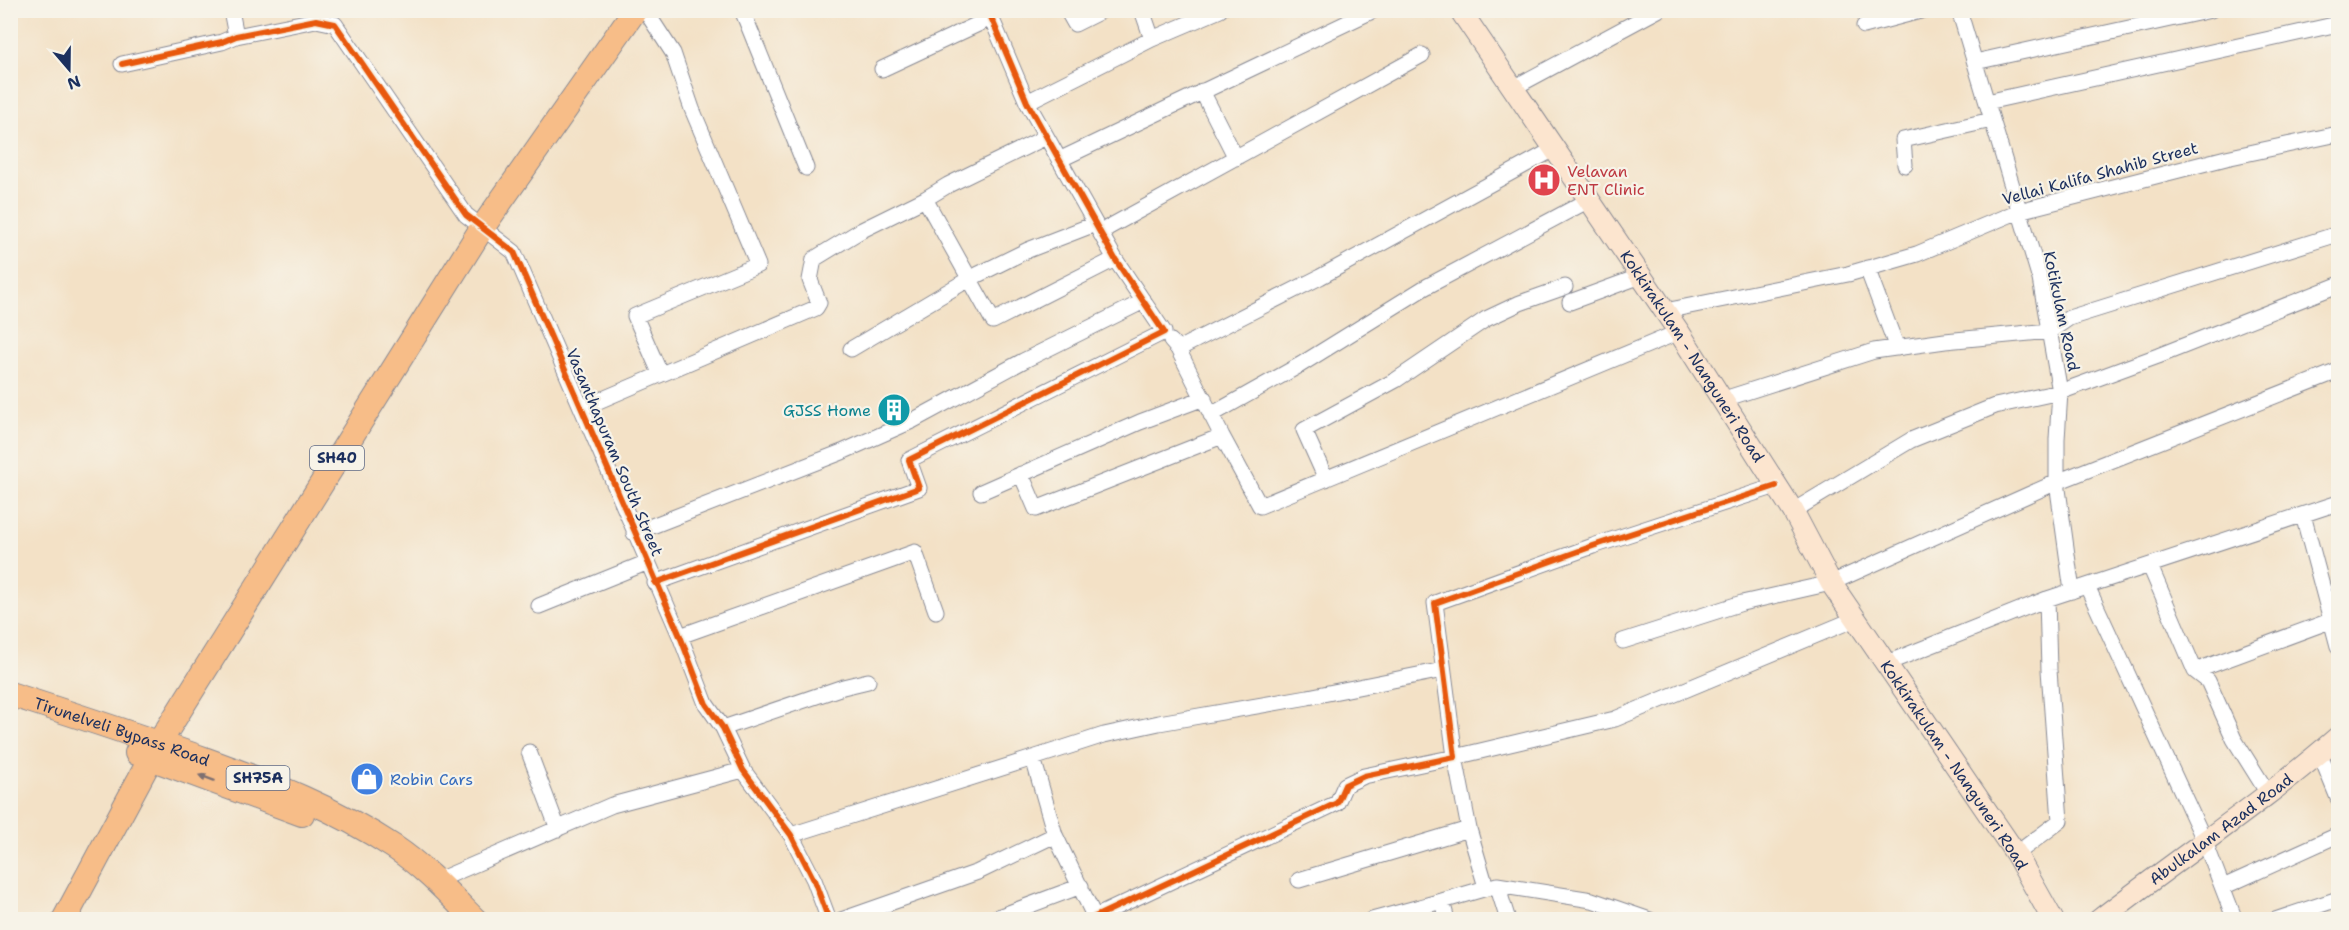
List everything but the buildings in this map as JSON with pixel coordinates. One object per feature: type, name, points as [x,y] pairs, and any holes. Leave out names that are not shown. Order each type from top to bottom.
[{"type":"main road","name":"Kokkirakulam - Nanguneri Road","points":[[1460,10],[1679,332],[1793,511],[1831,583],[2016,854],[2053,920]]},
{"type":"main road","name":"SH40","points":[[64,920],[155,750],[482,228],[632,13]]},
{"type":"main road","name":"Tirunelveli Bypass Road","points":[[10,694],[155,750],[267,782],[337,813],[395,848],[436,881],[475,920]]},
{"type":"main road","points":[[10,710],[155,750],[372,847],[456,920]]},
{"type":"main road","name":"Abulkalam Azad Road","points":[[2099,920],[2269,795],[2338,737]]},
{"type":"street","points":[[231,10],[236,36]]},
{"type":"street","points":[[742,10],[806,168]]},
{"type":"street","points":[[1067,10],[1075,24],[1103,10]]},
{"type":"street","points":[[1142,10],[1152,39]]},
{"type":"street","points":[[1027,102],[1152,39],[1220,10]]},
{"type":"street","points":[[1059,160],[1374,10]]},
{"type":"street","points":[[1513,88],[1659,10]]},
{"type":"street","points":[[1864,26],[1924,10]]},
{"type":"street","name":"Kotikulam Road","points":[[1959,10],[2040,279],[2060,392],[2057,482],[2072,591]]},
{"type":"street","points":[[1975,62],[2211,10]]},
{"type":"street","points":[[632,13],[673,53],[692,109],[758,265],[635,316],[660,373]]},
{"type":"street","points":[[882,69],[989,14],[1027,102],[1046,137],[1115,259],[1178,349],[1260,506],[1679,332]]},
{"type":"street","name":"Vasanthapuram South Street","points":[[122,64],[222,42],[236,36],[316,20],[335,24],[466,215],[514,252],[680,636],[706,704],[723,728],[743,770],[791,836],[814,880],[829,920]]},
{"type":"street","points":[[1987,102],[2338,24]]},
{"type":"street","points":[[851,349],[969,279],[1028,250],[1098,228],[1236,158],[1422,55]]},
{"type":"street","points":[[1202,91],[1236,158]]},
{"type":"street","points":[[1905,165],[1903,140],[1992,120]]},
{"type":"street","name":"Vellai Kalifa Shahib Street","points":[[1665,311],[1867,268],[1917,254],[2019,211],[2226,158],[2338,134]]},
{"type":"street","points":[[582,408],[816,308],[819,303],[810,280],[814,259],[860,231],[925,199],[948,184],[1046,137]]},
{"type":"street","points":[[1178,349],[1320,277],[1554,149]]},
{"type":"street","points":[[925,199],[993,321],[1115,259]]},
{"type":"street","points":[[1211,415],[1300,365],[1424,288],[1589,200]]},
{"type":"street","points":[[1721,400],[1874,351],[2050,332],[2069,318],[2338,234]]},
{"type":"street","points":[[1867,268],[1898,348]]},
{"type":"street","points":[[1326,479],[1304,430],[1396,380],[1486,319],[1520,303],[1567,295],[1641,276]]},
{"type":"street","points":[[1793,511],[1911,440],[1995,406],[2060,392],[2338,285]]},
{"type":"street","points":[[634,533],[842,452],[912,421],[1023,361],[1144,301]]},
{"type":"street","points":[[656,583],[919,488],[909,460],[1164,332]]},
{"type":"street","points":[[1623,641],[1742,603],[1831,583],[2057,482],[2338,371]]},
{"type":"street","points":[[981,492],[1140,422],[1204,398]]},
{"type":"street","points":[[1021,474],[1036,509],[1222,436]]},
{"type":"street","points":[[1508,920],[1468,829],[1455,757],[1435,603],[1593,546],[1776,486]]},
{"type":"street","points":[[1887,663],[2047,599],[2338,503]]},
{"type":"street","points":[[2303,515],[2335,619],[2338,646]]},
{"type":"street","points":[[680,636],[915,552],[936,611]]},
{"type":"street","points":[[539,606],[648,562]]},
{"type":"street","points":[[2150,566],[2195,671],[2208,681],[2234,739],[2269,795]]},
{"type":"street","points":[[2087,586],[2205,842],[2235,920]]},
{"type":"street","points":[[2016,854],[2060,821],[2049,670],[2047,599]]},
{"type":"street","points":[[1033,758],[1055,835],[1096,918],[1337,803],[1345,785],[1364,776],[1615,719],[1855,619]]},
{"type":"street","points":[[2195,671],[2335,619]]},
{"type":"street","points":[[791,836],[1104,735],[1443,670]]},
{"type":"street","points":[[723,728],[843,687],[868,681]]},
{"type":"street","points":[[529,752],[558,829]]},
{"type":"street","points":[[2320,754],[2338,798]]},
{"type":"street","points":[[436,881],[612,805],[743,770]]},
{"type":"street","points":[[1299,879],[1468,829]]},
{"type":"street","points":[[841,920],[978,872],[1055,835]]},
{"type":"street","points":[[2223,887],[2338,835]]},
{"type":"street","points":[[990,920],[1082,886]]},
{"type":"street","points":[[1372,920],[1492,886],[1592,900],[1650,920]]},
{"type":"street","points":[[2274,920],[2338,899]]},
{"type":"street","points":[[1442,901],[1447,920]]},
{"type":"cycle path","points":[[655,583],[919,488],[909,460],[1164,332],[1115,259],[1027,102],[988,10]]},
{"type":"cycle path","points":[[122,64],[222,42],[236,36],[316,20],[335,24],[466,215],[514,252],[680,636],[706,704],[723,728],[743,770],[791,835],[814,880],[829,920]]},
{"type":"cycle path","points":[[1095,917],[1337,803],[1345,785],[1364,776],[1455,757],[1435,603],[1593,546],[1776,486]]},
{"type":"place","name":"Velavan ENT Clinic","points":[[1544,180]]},
{"type":"place","name":"GJSS Home","points":[[894,410]]},
{"type":"place","name":"Robin Cars","points":[[367,779]]}]
